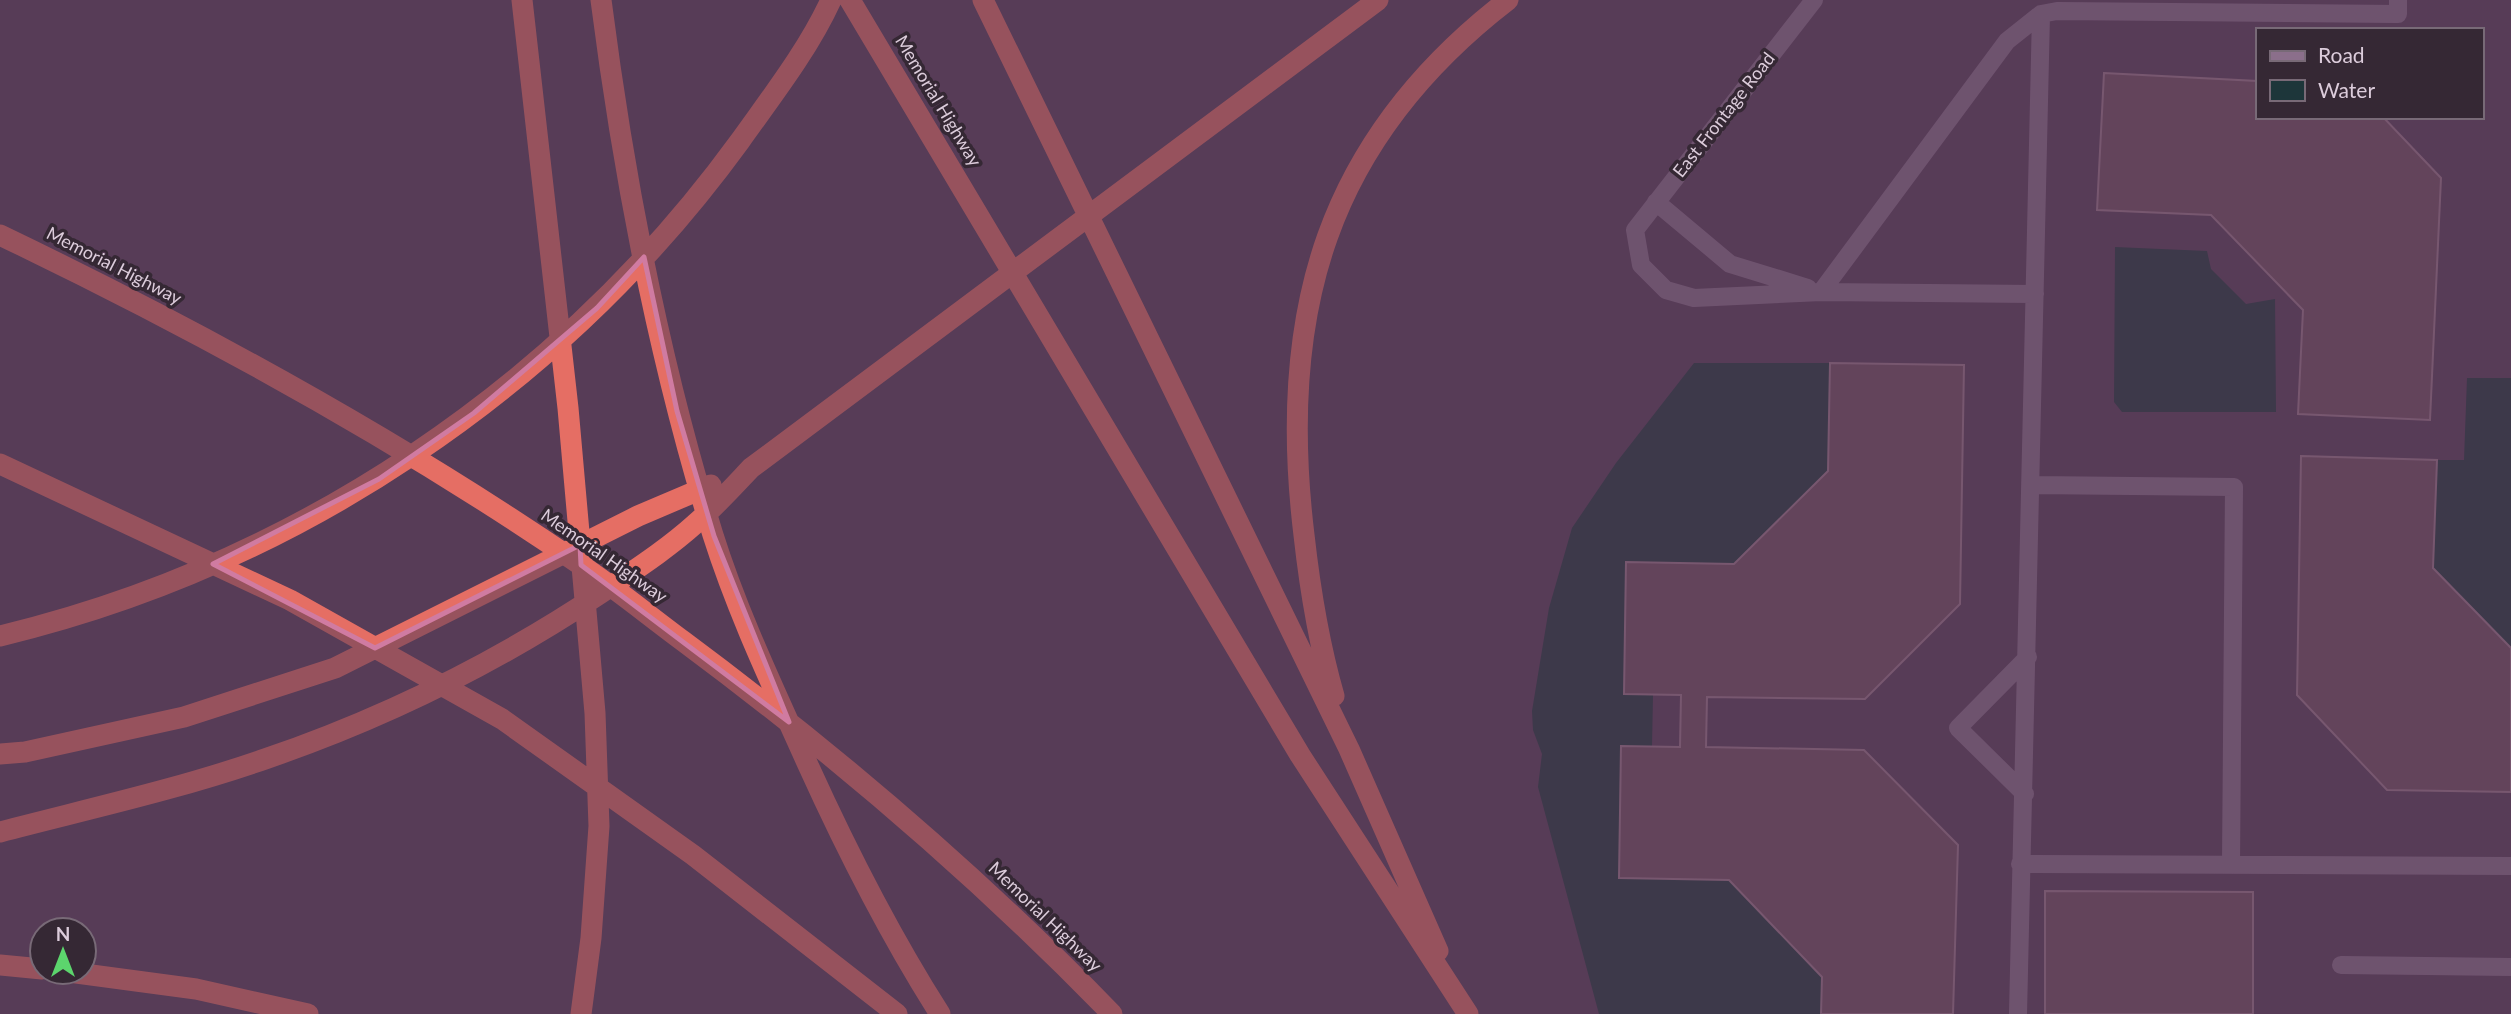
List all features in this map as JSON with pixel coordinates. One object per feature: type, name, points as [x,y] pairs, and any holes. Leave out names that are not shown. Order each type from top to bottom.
[{"type":"highway","points":[[522,0],[567,394],[595,713],[599,826],[591,938],[581,1014]]},
{"type":"highway","points":[[601,0],[624,159],[649,280],[677,411],[714,536],[752,640],[859,877],[940,1014]]},
{"type":"highway","points":[[0,636],[53,623],[168,584],[274,536],[379,479],[474,413],[597,308],[698,198],[763,109],[823,18],[831,0]]},
{"type":"highway","name":"Memorial Highway","points":[[850,0],[1300,755],[1466,1012]]},
{"type":"highway","points":[[983,0],[1349,749],[1466,1012]]},
{"type":"highway","points":[[0,832],[262,760],[387,713],[471,673],[548,629],[656,556],[696,524],[751,468],[1378,0]]},
{"type":"highway","points":[[1349,749],[1325,661],[1308,569],[1298,486],[1296,421],[1305,321],[1331,226],[1351,180],[1377,134],[1415,85],[1461,36],[1508,0]]},
{"type":"highway","name":"Memorial Highway","points":[[0,235],[131,298],[279,379],[491,506],[581,564],[768,704],[983,888],[1112,1014]]},
{"type":"highway","points":[[0,464],[290,600],[502,719],[693,855],[897,1014]]},
{"type":"highway","points":[[0,754],[25,752],[184,717],[335,668],[638,516],[751,468]]},
{"type":"highway","points":[[0,965],[28,968]]},
{"type":"highway","points":[[98,976],[196,989],[308,1014]]},
{"type":"street","name":"East Frontage Road","points":[[1814,0],[1634,230],[1641,265],[1665,290],[1694,299],[1821,292]]},
{"type":"street","points":[[1821,292],[2007,41],[2041,14],[2398,14],[2398,0]]},
{"type":"street","points":[[2018,1014],[2041,14]]},
{"type":"street","points":[[1656,202],[1730,264],[1821,292],[2035,294]]},
{"type":"street","points":[[2032,485],[2234,486],[2231,864]]},
{"type":"street","points":[[2025,794],[1958,728],[2028,657]]},
{"type":"street","points":[[2020,864],[2511,866]]},
{"type":"street","points":[[2341,965],[2511,967]]},
{"type":"highlighted area","points":[[644,257],[677,411],[714,536],[789,722],[581,565],[580,545],[375,648],[213,564],[379,479],[474,413],[597,308]]},
{"type":"water","points":[[2115,247],[2207,251],[2211,269],[2246,304],[2275,299],[2276,412],[2122,412],[2114,402]]},
{"type":"water","points":[[1694,363],[1830,363],[1828,471],[1734,564],[1626,563],[1624,694],[1653,695],[1652,746],[1621,746],[1619,878],[1729,880],[1822,977],[1821,1014],[1599,1014],[1538,787],[1542,754],[1533,730],[1532,711],[1549,608],[1572,528],[1616,463]]},
{"type":"water","points":[[2467,378],[2511,378],[2511,648],[2433,568],[2437,460],[2464,460]]},
{"type":"building","points":[[2104,73],[2256,81],[2256,119],[2385,119],[2441,178],[2430,420],[2298,414],[2303,310],[2211,215],[2097,210]]},
{"type":"building","points":[[1830,363],[1964,365],[1960,604],[1865,699],[1707,697],[1706,747],[1864,750],[1958,845],[1953,1014],[1821,1014],[1822,977],[1729,880],[1619,878],[1621,746],[1680,747],[1681,695],[1624,694],[1626,562],[1734,564],[1828,471]]},
{"type":"building","points":[[2301,456],[2437,460],[2433,568],[2511,648],[2511,792],[2387,790],[2297,695]]},
{"type":"building","points":[[2045,891],[2253,892],[2253,1014],[2045,1014]]}]
